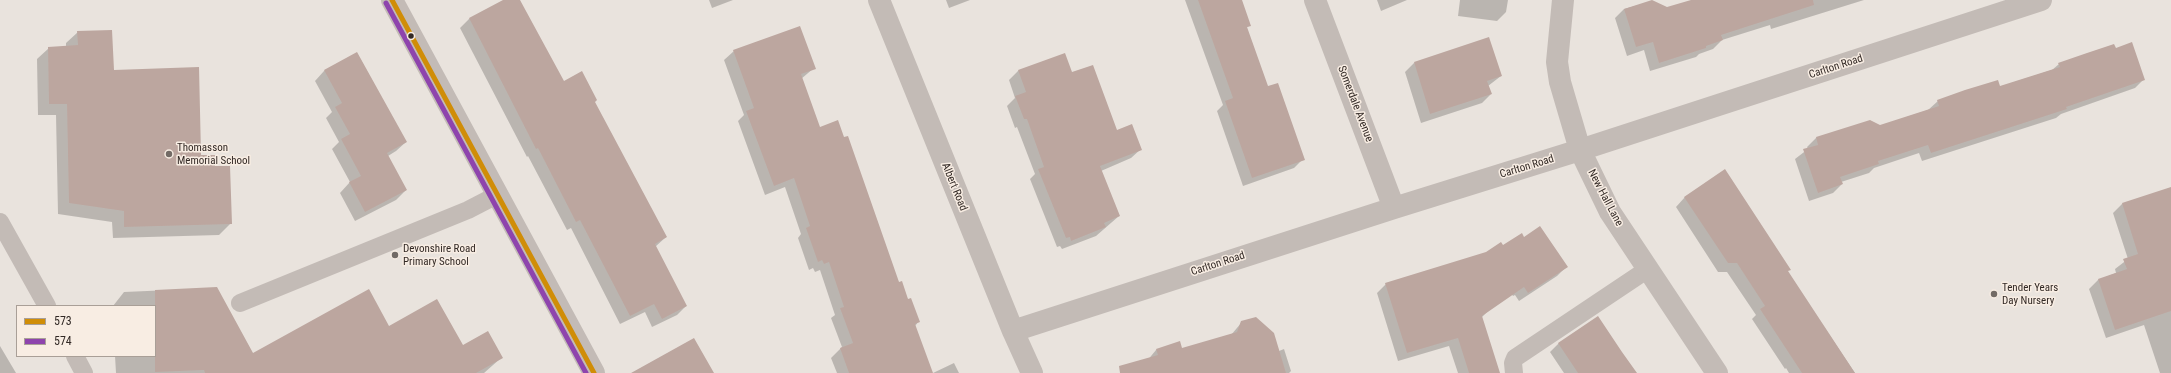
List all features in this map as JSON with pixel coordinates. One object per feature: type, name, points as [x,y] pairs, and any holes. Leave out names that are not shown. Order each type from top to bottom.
[{"type":"street","name":"Albert Road","points":[[879,0],[1013,331],[1032,373]]},
{"type":"street","name":"Somerdale Avenue","points":[[1315,0],[1394,208]]},
{"type":"street","name":"New Hall Lane","points":[[1563,0],[1557,62],[1560,82],[1580,150],[1610,212],[1717,373]]},
{"type":"street","name":"Carlton Road","points":[[1013,331],[1394,208],[1580,150],[2041,0]]},
{"type":"street","points":[[398,2],[498,195],[594,373]]},
{"type":"lane","points":[[240,303],[468,210],[498,195]]},
{"type":"lane","points":[[0,222],[46,305]]},
{"type":"lane","points":[[1514,373],[1513,363],[1515,358],[1648,269]]},
{"type":"lane","points":[[76,357],[84,373]]},
{"type":"building","points":[[503,0],[520,0],[564,81],[582,71],[597,100],[595,102],[667,237],[655,244],[687,306],[662,319],[654,304],[630,316],[580,220],[576,222],[538,148],[536,149],[469,18]]},
{"type":"building","points":[[1198,0],[1242,0],[1251,26],[1247,27],[1268,86],[1278,83],[1305,160],[1252,178],[1225,101],[1233,98]]},
{"type":"building","points":[[1652,0],[1667,7],[1691,0],[1813,0],[1814,5],[1721,35],[1723,40],[1706,46],[1706,48],[1659,63],[1653,42],[1636,47],[1624,9]]},
{"type":"building","points":[[800,26],[816,69],[801,74],[820,127],[838,120],[844,137],[848,136],[899,282],[902,281],[908,299],[911,298],[920,322],[915,324],[933,373],[849,373],[840,348],[853,343],[840,308],[844,307],[829,262],[824,264],[822,260],[818,262],[806,228],[810,226],[794,178],[774,186],[746,111],[754,108],[733,50]]},
{"type":"building","points":[[112,30],[114,70],[199,67],[201,155],[215,155],[215,166],[230,166],[232,224],[124,227],[124,211],[69,203],[67,104],[49,104],[48,47],[78,45],[77,31]]},
{"type":"building","points":[[1489,37],[1502,76],[1487,81],[1492,94],[1430,114],[1414,62]]},
{"type":"building","points":[[2132,42],[2145,80],[2066,107],[2067,109],[1931,153],[1928,145],[1878,161],[1879,164],[1840,177],[1843,184],[1818,193],[1803,149],[1818,145],[1816,137],[1870,120],[1880,125],[1939,106],[1937,100],[1965,90],[1998,80],[2000,86],[2060,67],[2058,63],[2114,44],[2116,48]]},
{"type":"building","points":[[357,52],[407,142],[387,153],[407,190],[365,212],[349,182],[361,176],[341,139],[350,134],[335,107],[342,103],[324,70]]},
{"type":"building","points":[[1065,53],[1072,72],[1093,65],[1117,130],[1132,124],[1142,150],[1100,166],[1120,216],[1104,223],[1106,227],[1071,241],[1070,237],[1066,238],[1038,169],[1044,167],[1027,119],[1024,119],[1015,96],[1026,92],[1018,70]]},
{"type":"building","points":[[1725,169],[1791,270],[1788,271],[1855,373],[1802,373],[1760,309],[1765,306],[1737,263],[1728,263],[1684,197]]},
{"type":"building","points":[[2171,187],[2171,311],[2115,330],[2098,279],[2127,269],[2123,259],[2138,254],[2122,203]]},
{"type":"building","points":[[1540,226],[1568,267],[1528,293],[1524,287],[1482,316],[1500,373],[1469,373],[1458,338],[1407,353],[1385,283],[1486,252],[1501,242],[1503,245],[1522,233],[1524,237]]},
{"type":"building","points":[[217,287],[253,353],[369,289],[389,326],[437,299],[463,345],[488,331],[503,358],[476,373],[205,373],[204,370],[155,372],[155,290]]},
{"type":"building","points":[[1598,316],[1637,373],[1578,373],[1558,343]]},
{"type":"building","points":[[1256,317],[1274,333],[1286,373],[1120,373],[1119,366],[1158,355],[1156,349],[1180,341],[1182,348],[1237,332],[1241,321]]},
{"type":"building","points":[[694,338],[714,373],[631,373]]},
{"type":"transit line","name":"573","points":[[392,0],[594,373]]},
{"type":"transit line","name":"574","points":[[386,3],[586,373]]},
{"type":"place","name":"Thomasson Memorial School","points":[[169,154]]},
{"type":"place","name":"Devonshire Road Primary School","points":[[395,255]]},
{"type":"place","name":"Tender Years Day Nursery","points":[[1994,294]]}]
